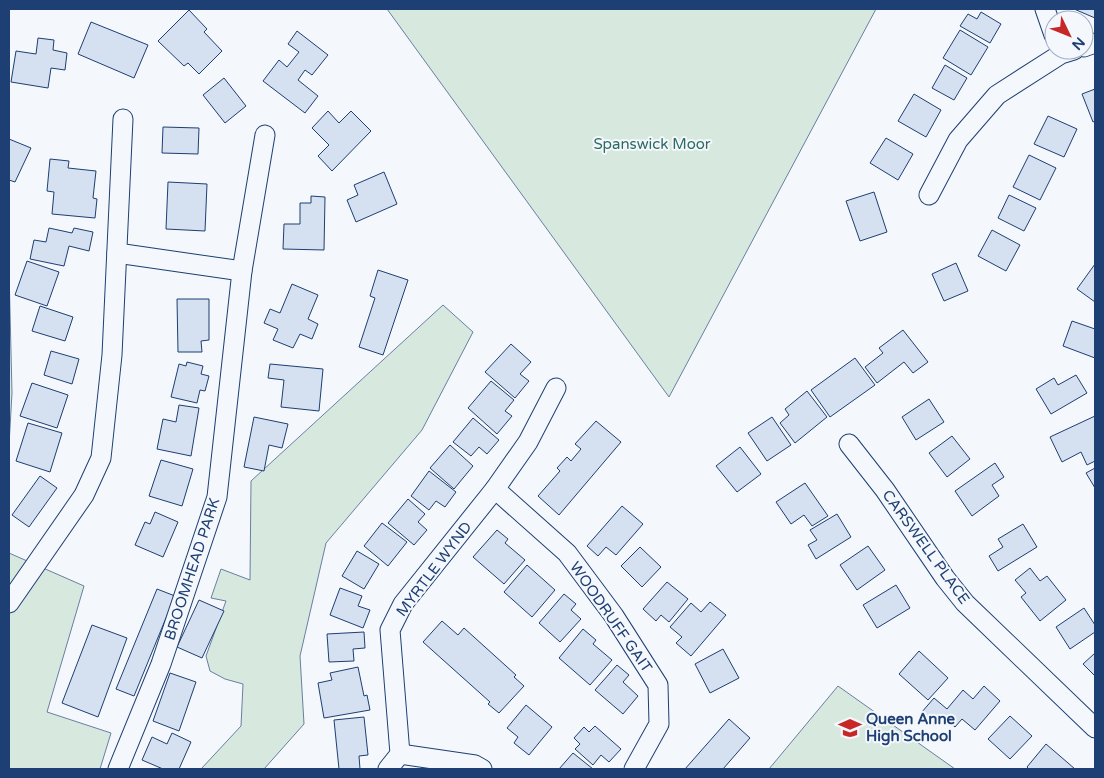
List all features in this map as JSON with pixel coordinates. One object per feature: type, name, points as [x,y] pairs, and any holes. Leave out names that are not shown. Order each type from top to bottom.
[{"type":"street","points":[[929,195],[958,140],[997,95],[1051,60]]},
{"type":"street","points":[[9,603],[84,495],[101,458],[112,355],[123,119]]},
{"type":"street","name":"BROOMHEAD PARK","points":[[118,769],[161,664],[217,497],[242,271],[265,135]]},
{"type":"street","points":[[117,253],[242,271]]},
{"type":"street","name":"MYRTLE WYND","points":[[400,754],[390,630],[403,604],[495,489],[528,442],[556,388]]},
{"type":"street","name":"CARSWELL PLACE","points":[[849,444],[886,490],[945,578],[965,603],[1095,728]]},
{"type":"street","name":"WOODRUFF GAIT","points":[[495,489],[567,553],[614,616],[658,684],[659,724],[634,769]]},
{"type":"street","points":[[388,769],[400,754],[475,766],[482,769]]},
{"type":"green space","name":"Spanswick Moor","points":[[387,9],[876,9],[669,397]]},
{"type":"green space","points":[[9,270],[12,393],[9,445]]},
{"type":"green space","points":[[443,305],[473,332],[422,430],[326,543],[300,656],[304,724],[264,769],[201,769],[241,726],[243,684],[225,679],[210,671],[206,656],[226,601],[211,598],[221,569],[250,580],[251,481]]},
{"type":"green space","points":[[9,553],[84,586],[47,712],[111,733],[100,769],[9,769]]},
{"type":"green space","name":"Queen Anne High School","points":[[838,686],[955,769],[769,769]]},
{"type":"building","points":[[1074,9],[1095,9],[1095,18],[1094,10]]},
{"type":"building","points":[[189,10],[207,29],[204,32],[222,51],[199,74],[188,63],[184,66],[158,41]]},
{"type":"building","points":[[981,12],[1001,24],[990,43],[960,26],[968,14],[977,19]]},
{"type":"building","points":[[91,22],[148,45],[134,78],[78,54]]},
{"type":"building","points":[[960,30],[988,47],[971,75],[943,58]]},
{"type":"building","points":[[297,31],[328,55],[312,75],[305,70],[298,80],[318,96],[305,113],[263,81],[279,60],[287,67],[299,52],[288,44]]},
{"type":"building","points":[[38,38],[54,40],[53,50],[67,53],[65,70],[51,68],[48,88],[11,82],[16,51],[36,54]]},
{"type":"building","points":[[945,65],[967,78],[954,100],[932,88]]},
{"type":"building","points":[[224,78],[246,106],[225,123],[203,95]]},
{"type":"building","points":[[1095,89],[1095,121],[1093,122],[1082,94]]},
{"type":"building","points":[[914,94],[941,110],[926,137],[898,121]]},
{"type":"building","points":[[328,111],[339,123],[351,111],[371,131],[332,171],[318,156],[329,145],[312,128]]},
{"type":"building","points":[[1048,116],[1077,129],[1064,157],[1034,144]]},
{"type":"building","points":[[163,127],[199,128],[198,154],[162,153]]},
{"type":"building","points":[[886,138],[913,154],[898,180],[870,163]]},
{"type":"building","points":[[9,139],[31,148],[15,182],[9,180]]},
{"type":"building","points":[[1029,155],[1056,168],[1040,200],[1013,187]]},
{"type":"building","points":[[50,159],[69,161],[68,168],[96,171],[93,198],[97,199],[95,218],[52,214],[54,192],[47,191]]},
{"type":"building","points":[[384,172],[397,204],[356,222],[347,200],[358,195],[354,185]]},
{"type":"building","points":[[168,182],[207,184],[205,231],[166,229]]},
{"type":"building","points":[[874,192],[887,232],[860,241],[846,201]]},
{"type":"building","points":[[1009,195],[1036,208],[1024,231],[998,218]]},
{"type":"building","points":[[311,196],[325,197],[324,250],[283,249],[284,224],[300,224],[300,203],[311,203]]},
{"type":"building","points":[[49,228],[72,233],[74,228],[93,232],[89,251],[69,246],[64,266],[30,259],[34,240],[46,242]]},
{"type":"building","points":[[992,230],[1020,245],[1006,271],[978,256]]},
{"type":"building","points":[[27,261],[59,272],[47,306],[15,295]]},
{"type":"building","points":[[956,263],[968,291],[944,301],[932,274]]},
{"type":"building","points":[[1095,264],[1095,302],[1077,289]]},
{"type":"building","points":[[378,270],[408,280],[383,355],[359,347],[375,298],[370,296]]},
{"type":"building","points":[[292,284],[318,295],[308,319],[318,324],[312,339],[300,334],[293,348],[273,340],[278,329],[264,323],[270,309],[280,313]]},
{"type":"building","points":[[177,299],[209,299],[209,340],[201,341],[202,352],[178,352]]},
{"type":"building","points":[[40,306],[73,317],[65,341],[32,331]]},
{"type":"building","points":[[1072,321],[1095,329],[1095,358],[1063,346]]},
{"type":"building","points":[[903,330],[928,362],[913,373],[904,362],[877,383],[865,367],[883,353],[879,348]]},
{"type":"building","points":[[511,344],[531,362],[520,374],[529,381],[515,398],[485,372]]},
{"type":"building","points":[[51,351],[79,359],[72,384],[44,375]]},
{"type":"building","points":[[855,358],[875,385],[830,417],[811,390]]},
{"type":"building","points":[[187,362],[203,366],[201,374],[209,376],[205,391],[200,390],[197,403],[171,397],[179,364],[186,366]]},
{"type":"building","points":[[270,364],[323,369],[319,411],[281,407],[284,380],[268,378]]},
{"type":"building","points":[[1076,375],[1087,393],[1051,414],[1036,389],[1054,378],[1058,385]]},
{"type":"building","points":[[491,381],[514,400],[505,411],[512,416],[497,434],[468,408]]},
{"type":"building","points":[[32,383],[68,395],[57,428],[20,416]]},
{"type":"building","points":[[807,391],[827,417],[795,443],[780,423],[789,415],[785,409]]},
{"type":"building","points":[[929,399],[944,422],[916,440],[902,417]]},
{"type":"building","points":[[179,405],[199,408],[191,456],[157,449],[163,419],[176,422]]},
{"type":"building","points":[[1095,416],[1095,461],[1087,465],[1081,452],[1062,462],[1050,437]]},
{"type":"building","points":[[254,417],[288,424],[282,448],[269,445],[264,471],[244,467]]},
{"type":"building","points":[[772,417],[791,445],[767,461],[748,433]]},
{"type":"building","points":[[473,418],[499,440],[487,454],[479,447],[471,456],[453,442]]},
{"type":"building","points":[[596,421],[621,442],[559,515],[538,496],[560,471],[557,468],[567,457],[571,461],[581,449],[575,444]]},
{"type":"building","points":[[28,423],[62,433],[50,472],[16,461]]},
{"type":"building","points":[[952,436],[970,459],[947,477],[929,453]]},
{"type":"building","points":[[450,445],[473,466],[454,489],[430,468]]},
{"type":"building","points":[[740,447],[761,474],[737,492],[716,466]]},
{"type":"building","points":[[161,460],[193,469],[182,506],[149,496]]},
{"type":"building","points":[[995,463],[1004,477],[992,485],[999,496],[972,516],[955,491]]},
{"type":"building","points":[[1095,468],[1095,488],[1086,473]]},
{"type":"building","points":[[429,471],[456,492],[445,507],[436,501],[429,510],[411,496]]},
{"type":"building","points":[[40,476],[57,488],[29,527],[12,515]]},
{"type":"building","points":[[805,483],[828,516],[812,526],[804,515],[791,524],[776,502]]},
{"type":"building","points":[[408,499],[425,514],[418,522],[427,530],[414,545],[388,523]]},
{"type":"building","points":[[622,506],[643,524],[616,555],[606,547],[598,556],[587,546]]},
{"type":"building","points":[[155,512],[178,522],[163,557],[135,545],[145,522],[150,524]]},
{"type":"building","points":[[837,514],[851,537],[816,559],[808,545],[817,540],[810,530]]},
{"type":"building","points":[[382,523],[407,542],[388,566],[364,546]]},
{"type":"building","points":[[1023,524],[1037,547],[998,571],[989,556],[1003,547],[998,539]]},
{"type":"building","points":[[497,530],[508,539],[505,543],[525,560],[504,584],[473,557]]},
{"type":"building","points":[[868,546],[885,570],[857,590],[840,565]]},
{"type":"building","points":[[640,547],[661,567],[642,587],[621,566]]},
{"type":"building","points":[[357,551],[379,564],[364,589],[342,576]]},
{"type":"building","points":[[527,565],[555,590],[532,617],[504,592]]},
{"type":"building","points":[[1030,568],[1040,581],[1047,576],[1066,600],[1040,621],[1021,597],[1026,593],[1015,580]]},
{"type":"building","points":[[667,582],[688,599],[669,622],[661,615],[656,621],[643,609]]},
{"type":"building","points":[[896,585],[910,608],[877,628],[863,605]]},
{"type":"building","points":[[340,588],[362,596],[358,606],[370,610],[363,628],[330,615]]},
{"type":"building","points":[[157,589],[175,596],[134,696],[116,689]]},
{"type":"building","points":[[564,594],[576,604],[571,610],[581,619],[560,642],[539,623]]},
{"type":"building","points":[[199,600],[224,611],[202,658],[177,647]]},
{"type":"building","points":[[710,602],[726,615],[691,656],[676,643],[682,637],[670,627],[691,603],[701,612]]},
{"type":"building","points":[[1084,608],[1095,625],[1095,632],[1070,649],[1056,627]]},
{"type":"building","points":[[442,621],[458,635],[464,628],[516,675],[514,677],[524,686],[499,713],[488,704],[490,702],[423,642]]},
{"type":"building","points":[[92,625],[127,638],[98,717],[62,703]]},
{"type":"building","points":[[583,629],[596,640],[593,644],[612,660],[590,685],[559,658]]},
{"type":"building","points":[[364,632],[365,648],[353,649],[354,661],[329,662],[327,634]]},
{"type":"building","points":[[723,649],[739,678],[710,693],[695,664]]},
{"type":"building","points":[[919,651],[948,678],[928,700],[899,674]]},
{"type":"building","points":[[1095,653],[1095,676],[1083,664]]},
{"type":"building","points":[[617,665],[629,675],[623,682],[638,696],[623,714],[595,690]]},
{"type":"building","points":[[358,667],[364,696],[367,695],[370,710],[324,718],[318,683],[332,680],[330,673]]},
{"type":"building","points":[[170,673],[196,682],[179,731],[153,721]]},
{"type":"building","points":[[984,686],[1000,701],[975,730],[962,719],[955,727],[943,717],[935,726],[921,713],[934,698],[947,709],[963,690],[973,699]]},
{"type":"building","points":[[526,705],[552,727],[529,755],[514,743],[518,737],[507,728]]},
{"type":"building","points":[[1010,716],[1032,736],[1010,759],[988,739]]},
{"type":"building","points":[[364,717],[368,755],[359,756],[360,769],[339,769],[334,720]]},
{"type":"building","points":[[729,719],[750,738],[723,769],[685,769]]},
{"type":"building","points":[[595,726],[621,749],[609,762],[601,755],[593,765],[575,749],[580,744],[574,738],[584,727],[589,732]]},
{"type":"building","points":[[172,733],[191,742],[179,769],[163,769],[142,760],[152,737],[167,744]]},
{"type":"building","points":[[1046,744],[1075,769],[1029,769],[1027,767]]},
{"type":"building","points":[[573,753],[593,769],[559,769]]},
{"type":"place","name":"Queen Anne High School","points":[[850,728]]}]
